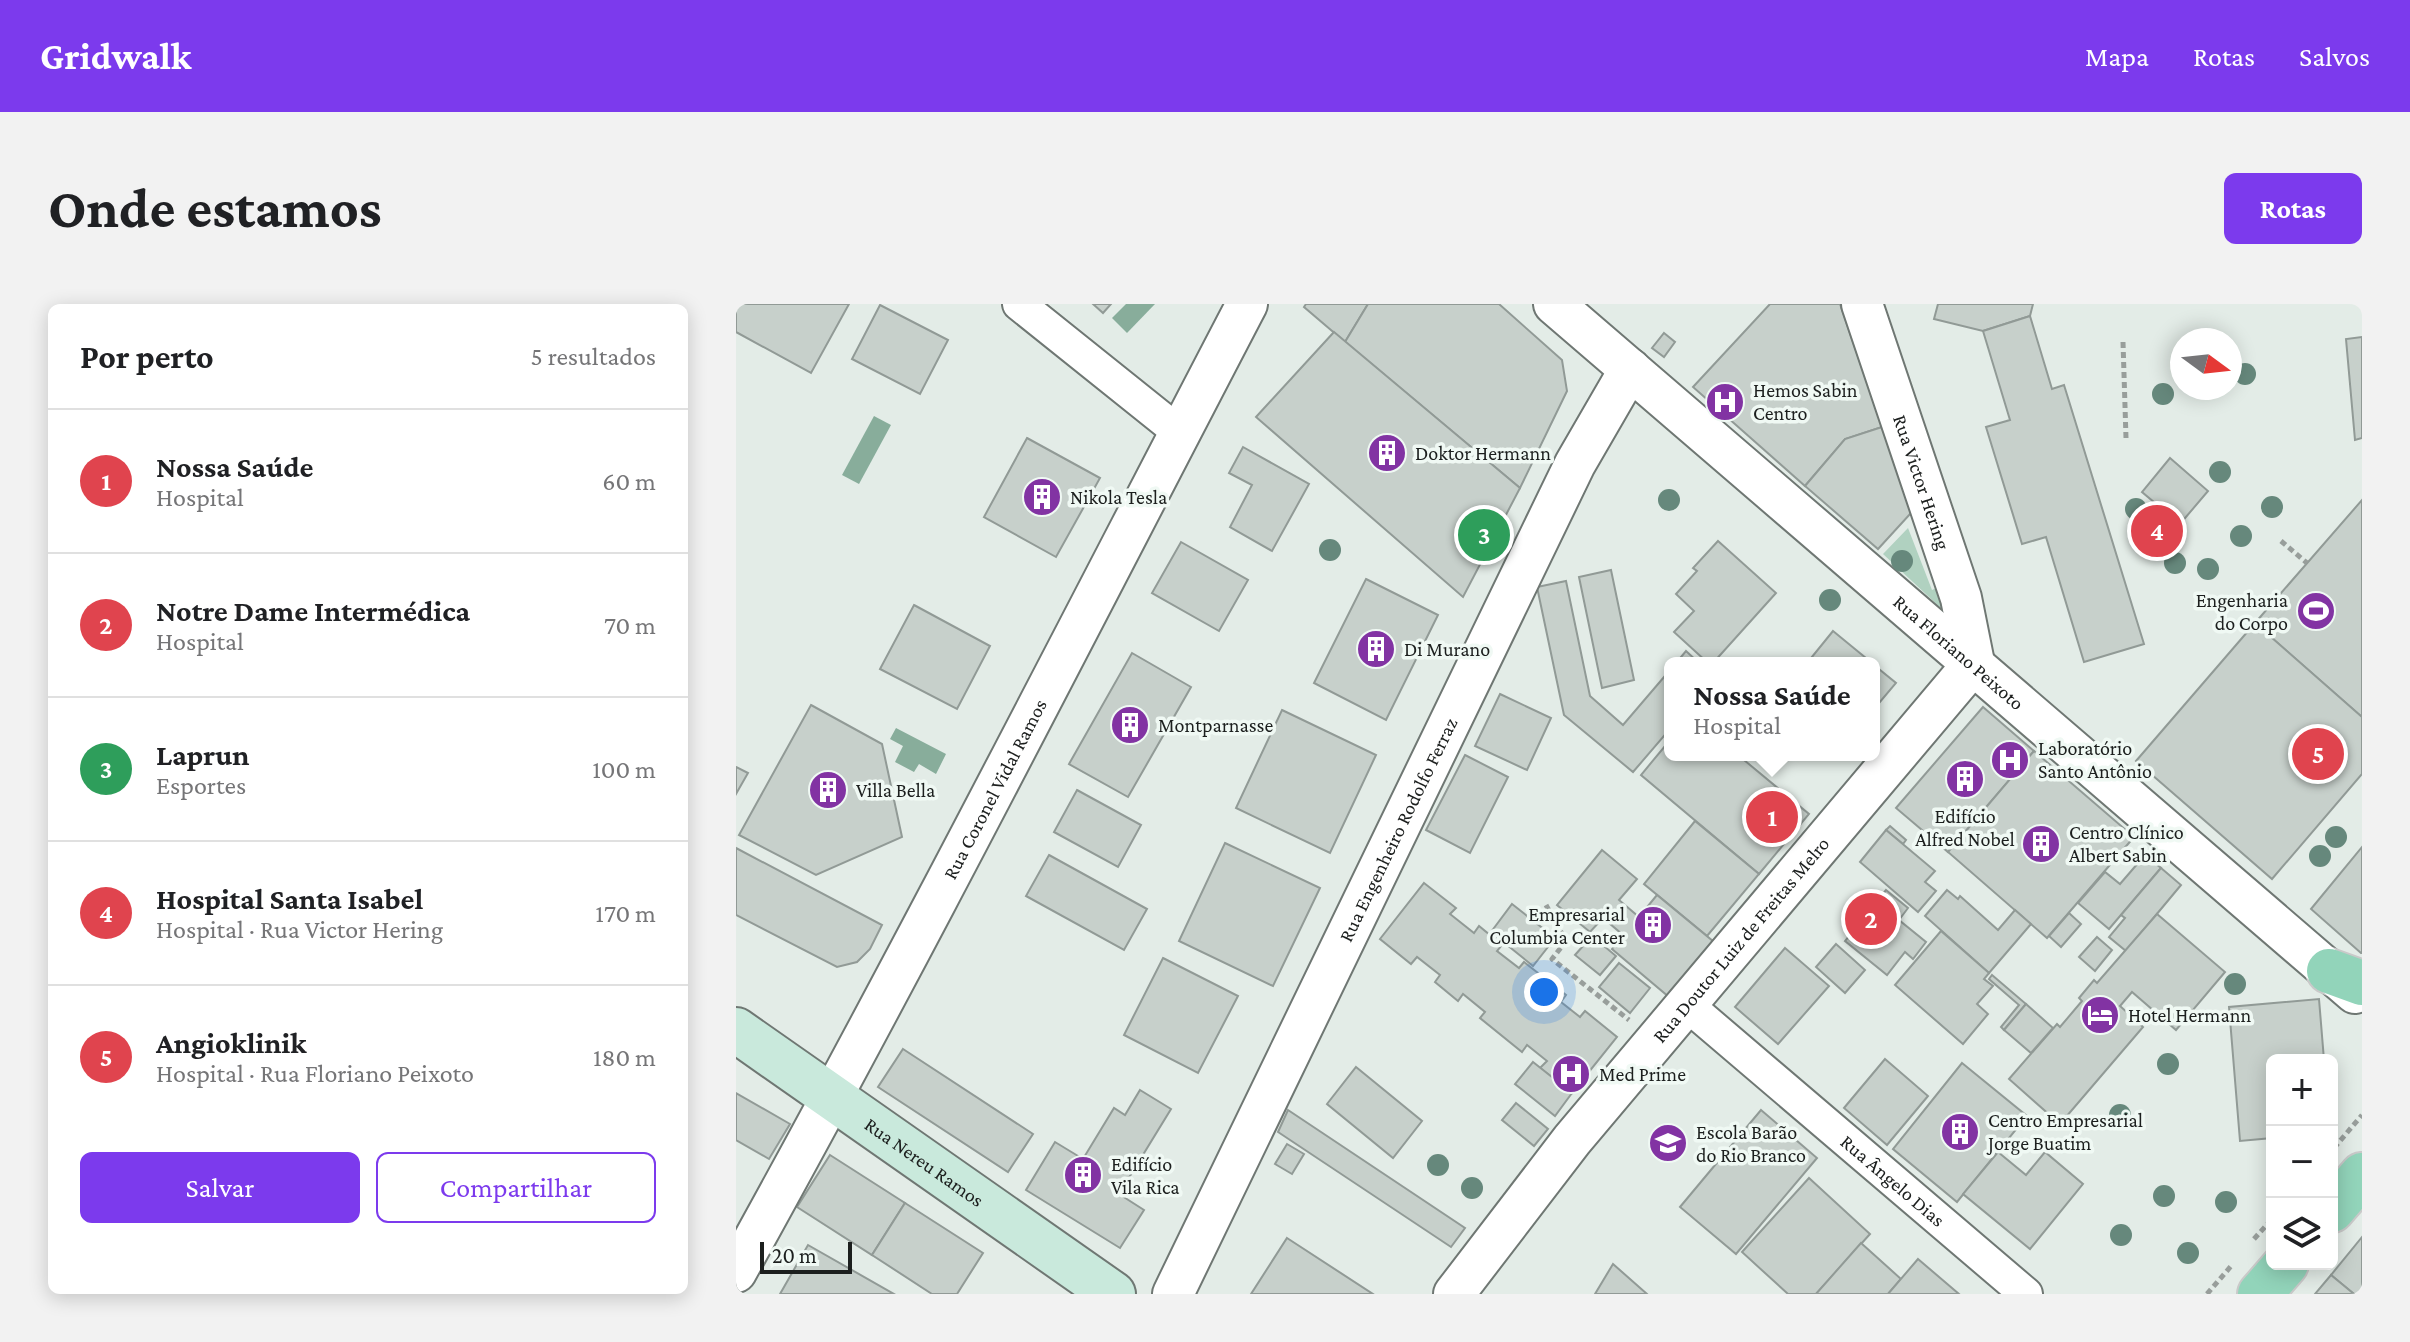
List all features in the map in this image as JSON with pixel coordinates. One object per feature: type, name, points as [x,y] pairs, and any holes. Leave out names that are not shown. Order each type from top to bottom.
[{"type":"main road","name":"Rua Nereu Ramos","points":[[736,1030],[1113,1294]]},
{"type":"main road","points":[[2338,1203],[2362,1175]]},
{"type":"main road","points":[[2260,1294],[2281,1270]]},
{"type":"street","points":[[1019,304],[1180,433]]},
{"type":"street","name":"Rua Coronel Vidal Ramos","points":[[736,1272],[833,1098],[1247,304]]},
{"type":"street","name":"Rua Floriano Peixoto","points":[[1554,304],[2346,977],[2362,999]]},
{"type":"street","name":"Rua Victor Hering","points":[[1862,304],[1958,587],[1974,663]]},
{"type":"street","name":"Rua Engenheiro Rodolfo Ferraz","points":[[1173,1294],[1575,464],[1630,369]]},
{"type":"street","name":"Rua Doutor Luiz de Freitas Melro","points":[[1454,1294],[1544,1174],[1974,663]]},
{"type":"street","name":"Rua Ângelo Dias","points":[[1686,1004],[2026,1294]]},
{"type":"path","points":[[2123,342],[2126,438]]},
{"type":"path","points":[[2281,541],[2307,563]]},
{"type":"path","points":[[1546,905],[1566,941],[1552,959],[1655,1041]]},
{"type":"path","points":[[2338,1143],[2362,1115]]},
{"type":"shaded area","points":[[1126,304],[1155,304],[1127,333],[1112,318]]},
{"type":"shaded area","points":[[874,416],[891,425],[859,484],[842,475]]},
{"type":"shaded area","points":[[1908,528],[1932,590],[1947,583],[1958,624],[1883,554]]},
{"type":"shaded area","points":[[896,728],[946,754],[936,774],[919,764],[914,772],[895,762],[903,746],[890,739]]},
{"type":"building","points":[[736,304],[849,304],[811,373],[736,332]]},
{"type":"building","points":[[1093,304],[1111,304],[1103,313]]},
{"type":"building","points":[[1306,304],[1368,304],[1345,342],[1304,307]]},
{"type":"building","points":[[1368,304],[1499,304],[1562,360],[1567,391],[1520,488],[1345,342]]},
{"type":"building","points":[[1770,304],[1840,304],[1882,427],[1845,439],[1805,486],[1693,387]]},
{"type":"building","points":[[1938,304],[2033,304],[2030,316],[1983,331],[1934,319]]},
{"type":"building","points":[[880,305],[948,340],[920,394],[852,359]]},
{"type":"building","points":[[2030,316],[2052,389],[2064,385],[2144,644],[2084,662],[2046,537],[2022,544],[1986,427],[2010,420],[1983,331]]},
{"type":"building","name":"Doktor Hermann","points":[[1334,332],[1520,488],[1463,597],[1256,417]]},
{"type":"building","points":[[1664,333],[1675,342],[1664,357],[1652,348]]},
{"type":"building","points":[[2362,337],[2362,438],[2355,440],[2346,339]]},
{"type":"building","points":[[1882,427],[1911,513],[1878,549],[1805,486],[1845,439]]},
{"type":"building","name":"Nikola Tesla","points":[[1027,438],[1100,478],[1056,557],[984,517]]},
{"type":"building","points":[[1243,447],[1309,484],[1272,551],[1230,527],[1252,485],[1229,473]]},
{"type":"building","points":[[2170,458],[2208,491],[2180,524],[2142,492]]},
{"type":"building","points":[[2362,500],[2362,717],[2255,623]]},
{"type":"building","points":[[1718,541],[1776,593],[1718,657],[1701,657],[1674,632],[1694,611],[1676,594],[1697,571],[1693,568]]},
{"type":"building","points":[[1181,542],[1248,580],[1219,631],[1152,593]]},
{"type":"building","points":[[1611,570],[1634,680],[1602,688],[1579,577]]},
{"type":"building","name":"Di Murano","points":[[1366,579],[1438,615],[1386,720],[1314,683]]},
{"type":"building","points":[[1566,581],[1590,696],[1623,725],[1664,677],[1664,736],[1633,772],[1564,715],[1537,587]]},
{"type":"building","points":[[914,605],[990,646],[957,709],[880,669]]},
{"type":"building","points":[[2255,623],[2362,717],[2362,774],[2272,879],[2136,761]]},
{"type":"building","points":[[1833,631],[1865,657],[1812,657]]},
{"type":"building","name":"Montparnasse","points":[[1132,653],[1191,687],[1128,797],[1069,764]]},
{"type":"building","points":[[1880,670],[1896,683],[1880,702]]},
{"type":"building","points":[[1500,694],[1551,718],[1527,770],[1475,746]]},
{"type":"building","name":"Villa Bella","points":[[811,705],[882,744],[902,837],[816,875],[739,835]]},
{"type":"building","name":"Edifício Alfred Nobel","points":[[1983,707],[2034,751],[1948,852],[1896,808]]},
{"type":"building","points":[[1282,710],[1376,755],[1330,853],[1236,808]]},
{"type":"building","points":[[1664,747],[1664,761],[1745,761],[1809,814],[1759,874],[1641,775]]},
{"type":"building","name":"Centro Clínico Albert Sabin","points":[[2034,751],[2134,837],[2047,938],[1948,852]]},
{"type":"building","points":[[1465,755],[1508,777],[1470,853],[1426,830]]},
{"type":"building","points":[[736,767],[748,773],[736,794]]},
{"type":"building","points":[[1077,790],[1141,825],[1118,867],[1054,832]]},
{"type":"building","points":[[1695,821],[1759,874],[1707,936],[1644,884]]},
{"type":"building","points":[[1890,826],[1906,840],[1903,844],[1886,830]]},
{"type":"building","points":[[1886,830],[1935,871],[1925,882],[1936,891],[1918,912],[1860,862]]},
{"type":"building","points":[[1225,843],[1320,888],[1273,986],[1179,941]]},
{"type":"building","points":[[2362,847],[2362,953],[2361,953],[2311,909]]},
{"type":"building","points":[[736,848],[882,925],[870,949],[857,962],[837,967],[736,915]]},
{"type":"building","name":"Empresarial Columbia Center","points":[[1602,850],[1637,879],[1619,900],[1639,917],[1657,895],[1714,942],[1669,997],[1612,949],[1623,935],[1603,918],[1590,932],[1557,905]]},
{"type":"building","points":[[1049,855],[1147,909],[1124,950],[1026,896]]},
{"type":"building","points":[[2145,855],[2161,868],[2109,929],[2078,903],[2105,872],[2120,884]]},
{"type":"building","points":[[2161,868],[2181,885],[2126,951],[2109,937],[2125,918],[2121,915]]},
{"type":"building","points":[[1424,883],[1456,908],[1450,914],[1474,933],[1479,926],[1502,945],[1497,951],[1519,968],[1524,962],[1566,995],[1561,1002],[1580,1017],[1585,1011],[1617,1037],[1572,1093],[1540,1068],[1547,1061],[1527,1045],[1522,1052],[1480,1018],[1485,1012],[1463,994],[1458,1001],[1435,982],[1440,975],[1417,957],[1411,964],[1380,939]]},
{"type":"building","points":[[1886,890],[1908,908],[1899,920],[1926,942],[1913,959],[1905,952],[1887,975],[1845,941]]},
{"type":"building","points":[[1947,890],[1958,899],[1960,896],[1998,930],[2015,910],[2031,924],[1989,973],[1925,916]]},
{"type":"building","points":[[1512,904],[1555,938],[1533,966],[1491,932]]},
{"type":"building","points":[[2069,913],[2081,924],[2061,947],[2049,936]]},
{"type":"building","name":"Hotel Hermann","points":[[2157,914],[2225,972],[2176,1030],[2132,992],[2120,1006],[2143,1027],[2060,1124],[2009,1079],[2057,1024],[2060,1027],[2082,1001],[2079,998],[2094,980],[2097,983]]},
{"type":"building","points":[[1941,931],[1989,973],[1984,979],[1993,986],[1977,1004],[1988,1014],[1963,1044],[1895,985]]},
{"type":"building","points":[[1592,936],[1616,956],[1600,975],[1575,955]]},
{"type":"building","points":[[2097,937],[2112,950],[2095,971],[2079,957]]},
{"type":"building","points":[[1836,944],[1865,970],[1845,993],[1816,967]]},
{"type":"building","points":[[1785,948],[1829,986],[1778,1044],[1735,1007]]},
{"type":"building","points":[[1163,958],[1238,996],[1198,1073],[1124,1035]]},
{"type":"building","points":[[1619,963],[1650,988],[1630,1013],[1599,987]]},
{"type":"building","points":[[1992,975],[2026,1004],[2004,1030],[2001,1027],[2019,1005],[1989,979]]},
{"type":"building","points":[[2319,999],[2324,1054],[2266,1054],[2266,1139],[2240,1141],[2229,1007]]},
{"type":"building","points":[[2026,1004],[2053,1028],[2031,1053],[2004,1030]]},
{"type":"building","points":[[903,1049],[1033,1134],[1008,1172],[878,1087]]},
{"type":"building","points":[[1885,1059],[1928,1096],[1887,1145],[1844,1108]]},
{"type":"building","points":[[1533,1062],[1572,1093],[1555,1116],[1515,1084]]},
{"type":"building","name":"Centro Empresarial Jorge Buatim","points":[[1962,1063],[2027,1116],[1957,1202],[1893,1149]]},
{"type":"building","points":[[1356,1067],[1422,1121],[1393,1158],[1327,1104]]},
{"type":"building","name":"Edifício Vila Rica","points":[[1140,1090],[1171,1109],[1119,1194],[1144,1210],[1120,1248],[1026,1190],[1055,1142],[1083,1159],[1114,1108],[1125,1115]]},
{"type":"building","points":[[736,1093],[790,1124],[769,1159],[736,1140]]},
{"type":"building","points":[[1516,1103],[1548,1129],[1534,1146],[1502,1120]]},
{"type":"building","points":[[1288,1110],[1465,1228],[1451,1247],[1278,1132]]},
{"type":"building","points":[[1761,1110],[1817,1158],[1736,1254],[1680,1207]]},
{"type":"building","points":[[1287,1144],[1304,1154],[1292,1174],[1275,1164]]},
{"type":"building","points":[[1998,1152],[2026,1175],[2045,1152],[2083,1184],[2030,1249],[1963,1194]]},
{"type":"building","points":[[830,1155],[905,1203],[872,1255],[797,1207]]},
{"type":"building","points":[[1809,1178],[1870,1234],[1816,1294],[1788,1294],[1742,1252]]},
{"type":"building","points":[[905,1203],[983,1253],[957,1294],[932,1294],[872,1255]]},
{"type":"building","points":[[2362,1237],[2362,1294],[2354,1294],[2331,1275]]},
{"type":"building","points":[[1287,1238],[1373,1294],[1251,1294]]},
{"type":"building","points":[[1861,1243],[1901,1279],[1888,1294],[1816,1294]]},
{"type":"building","points":[[808,1245],[894,1294],[780,1294]]},
{"type":"building","points":[[1918,1259],[1959,1294],[1888,1294]]},
{"type":"building","points":[[1613,1264],[1647,1294],[1595,1294]]},
{"type":"building","points":[[2331,1275],[2354,1294],[2315,1294]]},
{"type":"place","name":"Hemos Sabin Centro","points":[[1725,402]]},
{"type":"place","name":"Doktor Hermann","points":[[1387,453]]},
{"type":"place","name":"Nikola Tesla","points":[[1042,497]]},
{"type":"place","name":"Hospital Santa Isabel","points":[[2157,531]]},
{"type":"place","name":"Laprun","points":[[1484,535]]},
{"type":"place","name":"Engenharia do Corpo","points":[[2316,611]]},
{"type":"place","name":"Di Murano","points":[[1376,649]]},
{"type":"place","name":"Montparnasse","points":[[1130,725]]},
{"type":"place","name":"Angioklinik","points":[[2318,754]]},
{"type":"place","name":"Laboratório Santo Antônio","points":[[2010,760]]},
{"type":"place","name":"Edifício Alfred Nobel","points":[[1965,779]]},
{"type":"place","name":"Villa Bella","points":[[828,790]]},
{"type":"place","name":"Nossa Saúde","points":[[1772,817]]},
{"type":"place","name":"Centro Clínico Albert Sabin","points":[[2041,844]]},
{"type":"place","name":"Notre Dame Intermédica","points":[[1871,919]]},
{"type":"place","name":"Empresarial Columbia Center","points":[[1653,925]]},
{"type":"place","name":"Hotel Hermann","points":[[2100,1015]]},
{"type":"place","name":"Med Prime","points":[[1571,1074]]},
{"type":"place","name":"Centro Empresarial Jorge Buatim","points":[[1960,1132]]},
{"type":"place","name":"Escola Barão do Rio Branco","points":[[1668,1143]]},
{"type":"place","name":"Edifício Vila Rica","points":[[1083,1175]]}]
